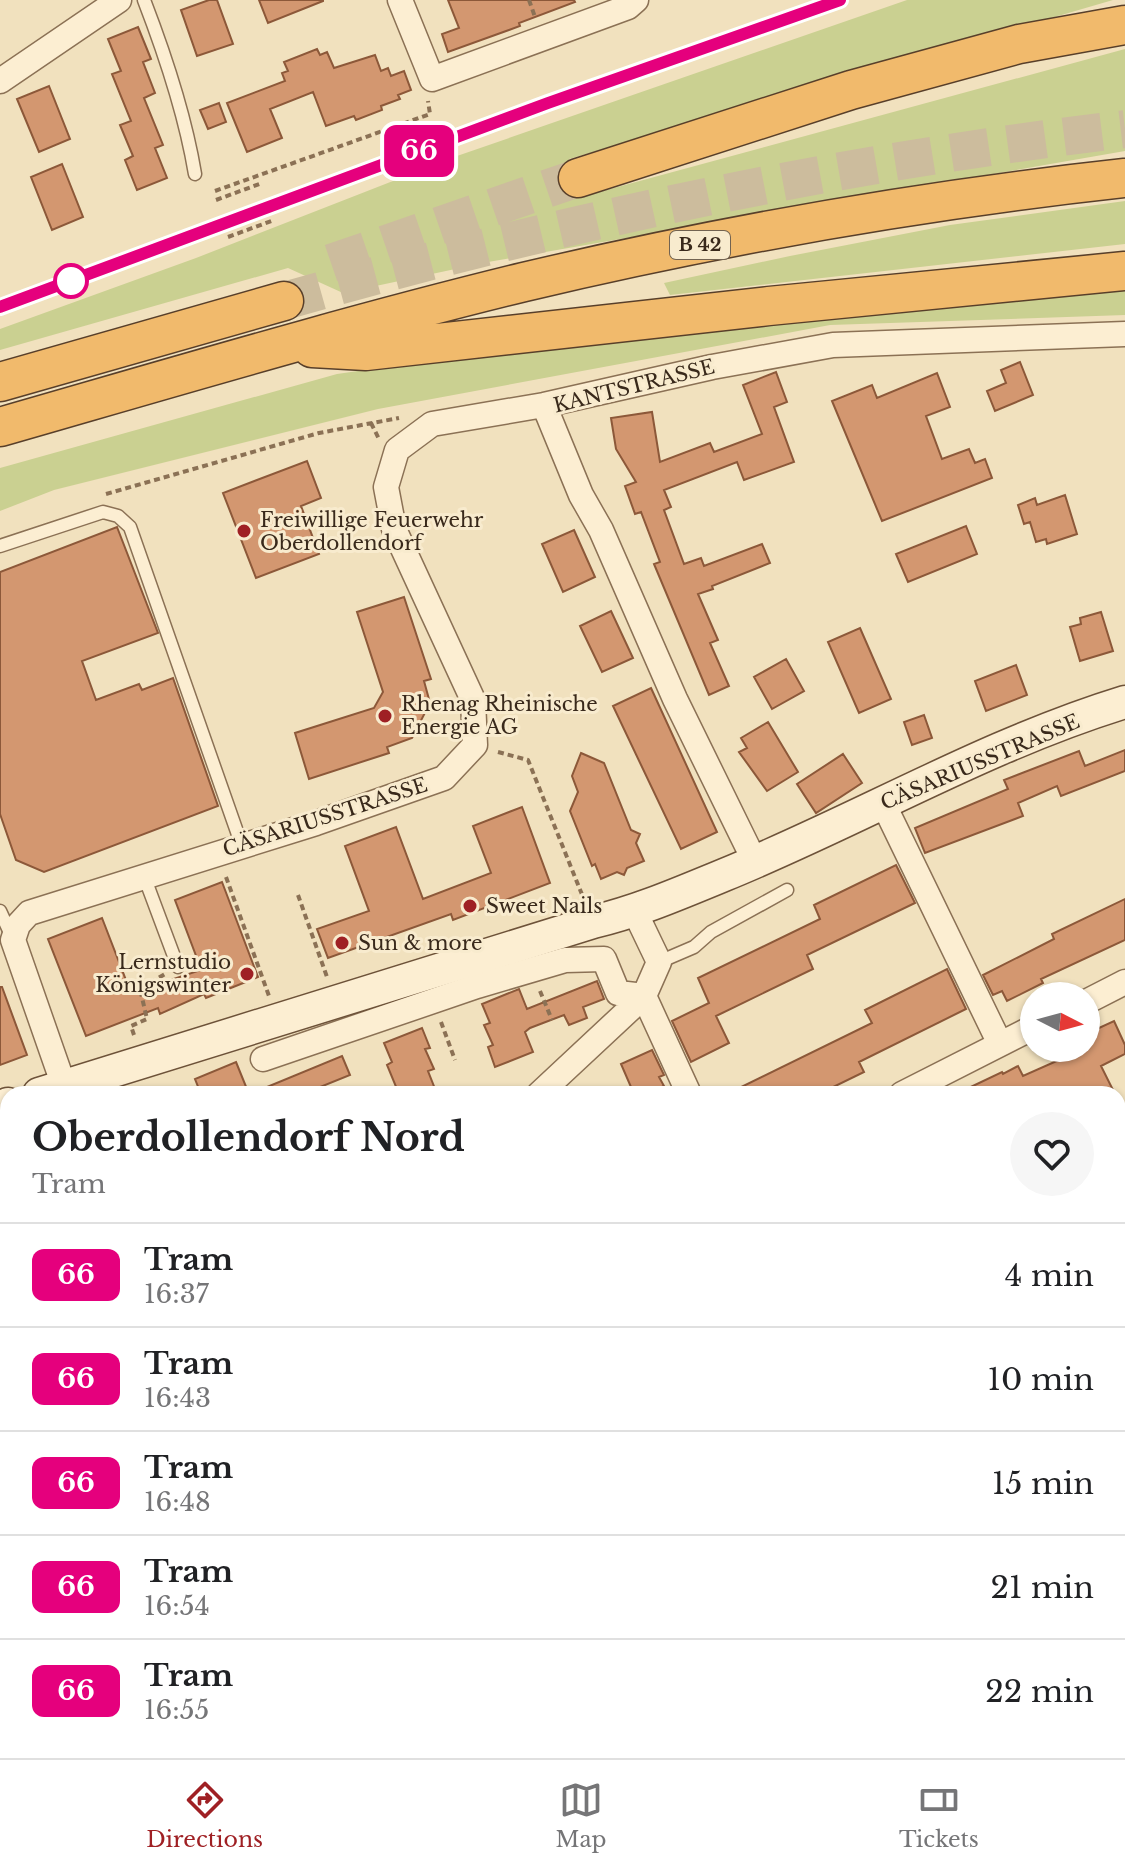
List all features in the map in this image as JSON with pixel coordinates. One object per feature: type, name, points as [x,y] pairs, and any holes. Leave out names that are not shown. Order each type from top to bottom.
[{"type":"highway","points":[[578,178],[851,90],[1019,44],[1119,23]]},
{"type":"highway","name":"B 42","points":[[0,427],[434,305],[649,255],[899,209],[1125,178]]},
{"type":"highway","name":"B 42","points":[[281,346],[366,351],[769,306],[1125,271]]},
{"type":"highway","points":[[0,382],[186,327],[283,291]]},
{"type":"main road","name":"CÄSARIUSSTRASSE","points":[[65,1086],[593,922],[635,912],[755,862],[951,770],[1123,707]]},
{"type":"street","points":[[0,81],[119,0]]},
{"type":"street","points":[[400,0],[432,79],[628,7],[636,0]]},
{"type":"street","name":"KANTSTRASSE","points":[[755,862],[675,699],[601,530],[581,495],[544,405],[712,367],[833,345],[1125,334]]},
{"type":"street","points":[[475,745],[473,700],[394,529],[386,487],[397,450],[432,424],[544,405]]},
{"type":"street","name":"CÄSARIUSSTRASSE","points":[[51,1086],[13,940],[18,925],[29,913],[444,778],[475,745]]},
{"type":"street","points":[[883,803],[1000,1044]]},
{"type":"street","points":[[548,1086],[644,996],[659,962],[635,912]]},
{"type":"street","points":[[263,1059],[432,1001],[565,960],[604,959],[618,993],[644,996]]},
{"type":"street","points":[[1100,995],[1125,982]]},
{"type":"street","points":[[644,996],[685,1086]]},
{"type":"street","points":[[918,1086],[1020,1034]]},
{"type":"lane","points":[[144,0],[167,60],[188,133],[195,174]]},
{"type":"lane","points":[[0,546],[103,512],[118,516],[130,527],[242,846]]},
{"type":"lane","points":[[144,876],[178,967]]},
{"type":"lane","points":[[659,962],[694,947],[711,932],[787,890]]},
{"type":"lane","points":[[0,911],[13,940]]},
{"type":"path","points":[[262,183],[217,199],[215,191],[430,114],[427,93],[432,79]]},
{"type":"path","points":[[228,237],[274,220]]},
{"type":"path","points":[[104,494],[319,433],[425,414],[432,424]]},
{"type":"path","points":[[475,745],[528,760],[593,922]]},
{"type":"path","points":[[227,878],[277,1021]]},
{"type":"path","points":[[298,895],[336,1001]]},
{"type":"path","points":[[145,1062],[131,1026],[147,1019],[140,989],[178,967]]},
{"type":"path","points":[[531,970],[552,1020]]},
{"type":"path","points":[[432,1001],[455,1060]]},
{"type":"green space","points":[[907,0],[1113,0],[569,159],[577,198],[1125,49],[1125,151],[488,262],[343,293],[288,268],[0,350],[0,329],[196,258],[457,156]]},
{"type":"green space","points":[[1125,201],[1125,244],[670,295],[664,283],[950,225]]},
{"type":"green space","points":[[1125,288],[1125,315],[830,325],[378,409],[54,490],[0,511],[0,468],[337,374],[512,349]]},
{"type":"building","points":[[217,0],[233,44],[197,56],[181,10]]},
{"type":"building","points":[[259,0],[323,0],[323,1],[268,23]]},
{"type":"building","points":[[448,0],[575,2],[448,52],[442,34],[459,28]]},
{"type":"building","points":[[138,27],[151,59],[143,62],[155,93],[144,98],[163,145],[155,148],[167,178],[137,190],[125,160],[133,156],[120,125],[131,121],[112,74],[121,71],[108,39]]},
{"type":"building","points":[[317,49],[320,55],[327,52],[334,68],[375,55],[381,71],[388,68],[391,76],[404,71],[411,90],[398,95],[400,99],[381,106],[382,110],[356,120],[354,116],[326,126],[313,92],[270,109],[282,138],[247,152],[227,103],[285,81],[282,73],[288,71],[284,62]]},
{"type":"building","points":[[49,86],[70,139],[39,152],[17,99]]},
{"type":"building","points":[[219,103],[226,122],[208,129],[200,110]]},
{"type":"building","points":[[62,164],[83,217],[52,230],[31,177]]},
{"type":"building","points":[[1020,362],[1033,395],[995,411],[987,391],[1006,383],[1001,370]]},
{"type":"building","points":[[776,372],[787,402],[774,407],[794,462],[744,480],[737,462],[664,490],[671,507],[664,510],[684,564],[701,558],[704,566],[762,544],[770,563],[698,594],[718,640],[710,643],[729,686],[709,695],[654,564],[660,562],[641,512],[635,514],[625,486],[636,482],[616,449],[611,418],[652,412],[660,462],[710,443],[714,452],[762,434],[743,385]]},
{"type":"building","points":[[937,373],[950,407],[926,416],[942,459],[969,449],[975,463],[985,459],[992,478],[882,521],[832,401],[872,385],[877,398]]},
{"type":"building","points":[[307,461],[321,498],[301,506],[319,554],[256,578],[223,493]]},
{"type":"building","points":[[1065,495],[1077,534],[1047,544],[1046,539],[1036,542],[1030,522],[1024,524],[1018,505],[1035,498],[1037,505]]},
{"type":"building","points":[[966,526],[977,554],[908,582],[896,554]]},
{"type":"building","points":[[117,527],[158,633],[82,661],[96,700],[139,684],[142,690],[173,678],[218,806],[44,872],[16,860],[0,814],[0,572]]},
{"type":"building","points":[[574,530],[595,577],[563,592],[542,544]]},
{"type":"building","points":[[404,597],[431,679],[424,681],[430,703],[412,738],[387,747],[389,753],[309,779],[295,733],[374,708],[383,692],[357,612]]},
{"type":"building","points":[[611,611],[633,658],[602,672],[580,626]]},
{"type":"building","points":[[1101,612],[1113,651],[1080,661],[1070,627],[1081,624],[1080,618]]},
{"type":"building","points":[[860,628],[891,699],[859,713],[828,642]]},
{"type":"building","points":[[786,659],[804,691],[772,709],[754,677]]},
{"type":"building","points":[[1016,665],[1027,695],[986,711],[975,681]]},
{"type":"building","points":[[651,688],[717,832],[681,849],[613,706]]},
{"type":"building","points":[[924,715],[932,738],[912,745],[904,722]]},
{"type":"building","points":[[768,722],[798,772],[767,791],[739,752],[747,748],[741,738]]},
{"type":"building","points":[[1125,750],[1125,771],[1061,796],[1057,786],[1018,803],[1023,816],[925,853],[915,828],[1008,789],[1004,780],[1079,751],[1085,766]]},
{"type":"building","points":[[581,753],[604,763],[631,830],[640,834],[636,843],[644,861],[627,868],[624,875],[617,872],[601,879],[595,864],[592,866],[570,811],[578,792],[572,776]]},
{"type":"building","points":[[843,754],[862,783],[816,813],[797,784]]},
{"type":"building","points":[[522,807],[550,883],[453,920],[451,914],[328,958],[317,929],[369,911],[345,846],[396,827],[423,899],[491,873],[473,826]]},
{"type":"building","points":[[896,865],[915,903],[807,955],[813,969],[716,1016],[729,1043],[691,1062],[672,1021],[709,1003],[698,978],[820,919],[814,905]]},
{"type":"building","points":[[222,882],[258,977],[206,998],[204,994],[160,1014],[158,1008],[86,1036],[48,939],[102,918],[131,993],[198,971],[195,964],[198,961],[175,900]]},
{"type":"building","points":[[1125,899],[1125,940],[1041,979],[1042,982],[1020,982],[1020,994],[1007,1001],[1002,991],[993,995],[983,975],[1054,939],[1052,934]]},
{"type":"building","points":[[947,969],[966,1009],[859,1062],[864,1072],[835,1086],[743,1086],[872,1023],[865,1010]]},
{"type":"building","points":[[597,981],[604,999],[583,1007],[587,1018],[569,1025],[564,1015],[530,1028],[525,1032],[533,1052],[495,1067],[488,1047],[493,1045],[484,1025],[490,1023],[482,1004],[519,989],[527,1009]]},
{"type":"building","points":[[0,987],[27,1055],[0,1065]]},
{"type":"building","points":[[1114,1021],[1125,1045],[1125,1054],[1101,1066],[1111,1086],[973,1086],[1018,1066],[1023,1076],[1054,1062],[1100,1062],[1100,1028]]},
{"type":"building","points":[[422,1028],[430,1048],[425,1049],[434,1069],[428,1071],[434,1086],[396,1086],[387,1065],[392,1062],[384,1043]]},
{"type":"building","points":[[652,1050],[664,1075],[659,1077],[664,1086],[631,1086],[621,1064]]},
{"type":"building","points":[[342,1056],[350,1075],[323,1086],[269,1086]]},
{"type":"building","points":[[236,1062],[246,1086],[198,1086],[195,1079]]},
{"type":"tunnel","points":[[284,301],[492,246],[701,198],[912,159],[1125,129]]},
{"type":"tunnel","points":[[331,263],[578,178]]},
{"type":"tram line","points":[[0,307],[548,103],[840,0]]},
{"type":"tram line","name":"66","points":[[0,307],[548,103],[840,0]]},
{"type":"place","name":"Freiwillige Feuerwehr Oberdollendorf","points":[[244,531]]},
{"type":"place","name":"Rhenag Rheinische Energie AG","points":[[385,716]]},
{"type":"place","name":"Sweet Nails","points":[[470,906]]},
{"type":"place","name":"Sun & more","points":[[342,943]]},
{"type":"place","name":"Lernstudio Königswinter","points":[[247,974]]}]
